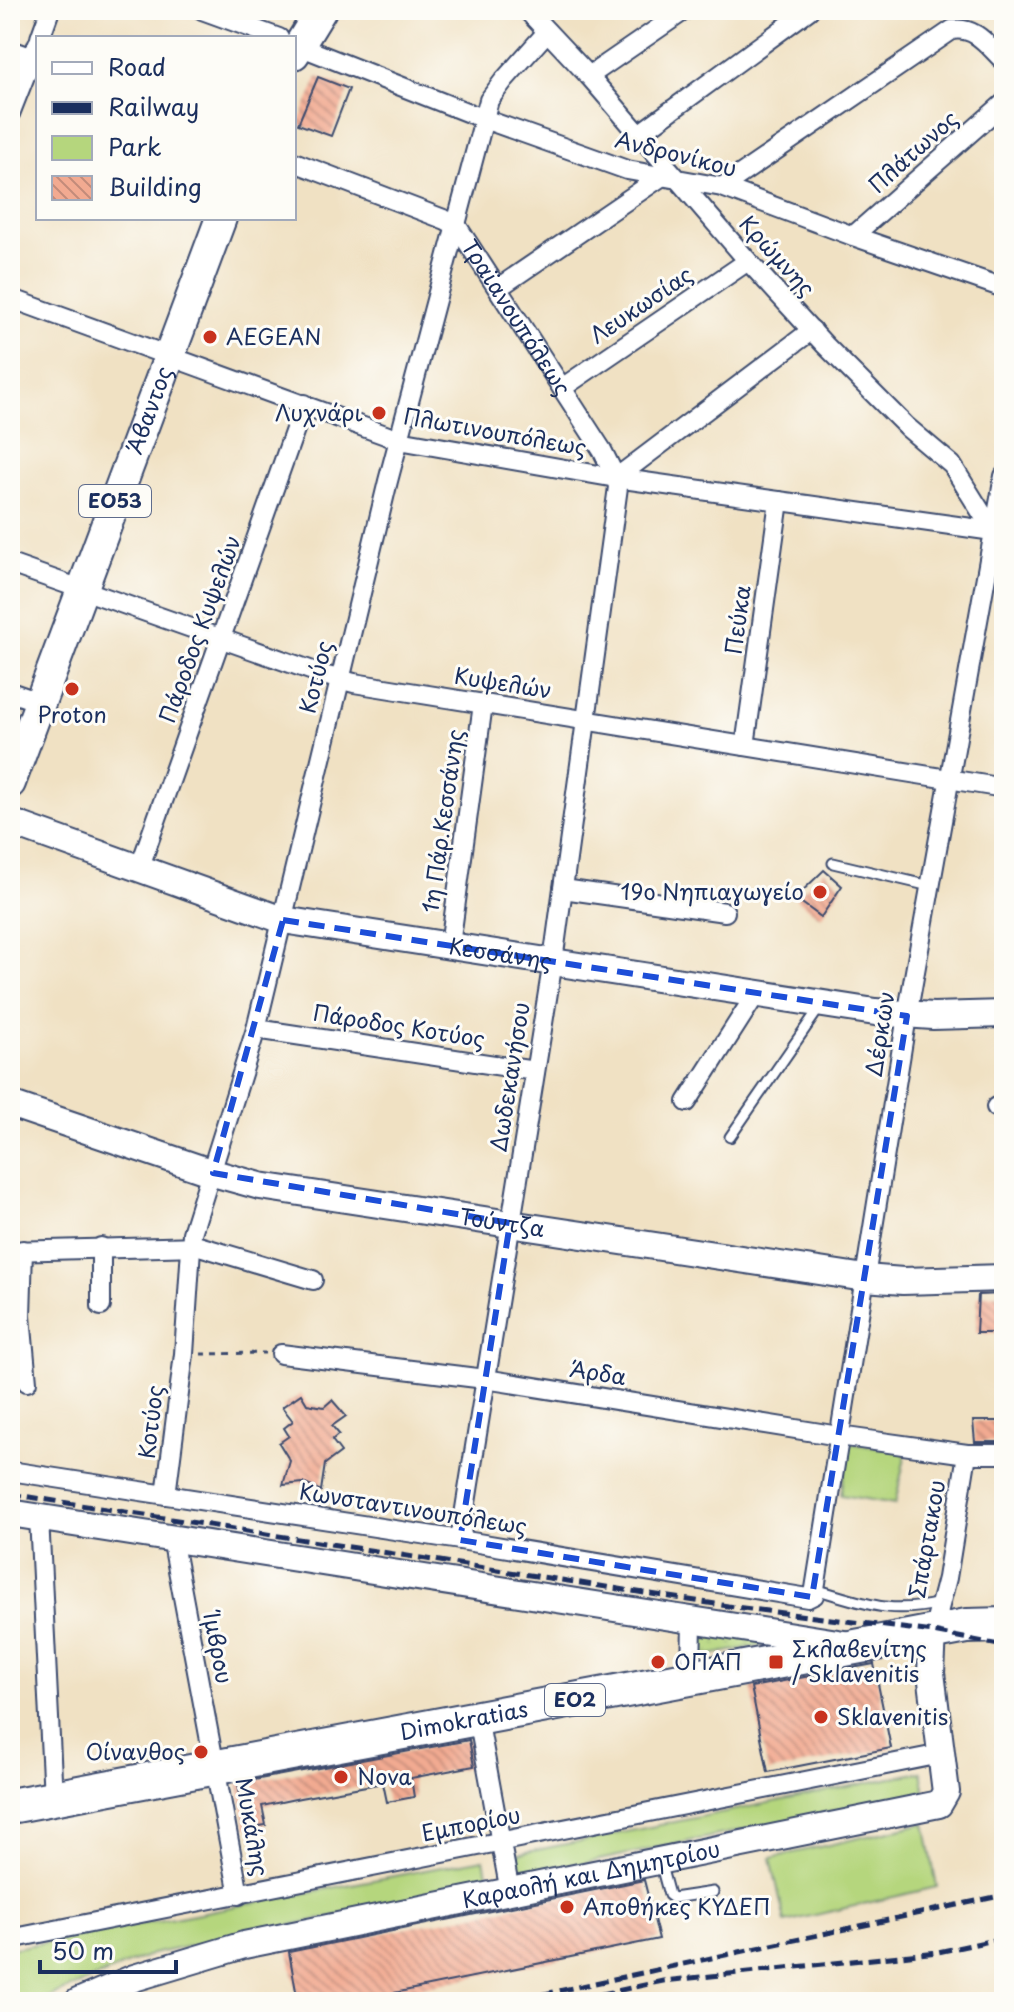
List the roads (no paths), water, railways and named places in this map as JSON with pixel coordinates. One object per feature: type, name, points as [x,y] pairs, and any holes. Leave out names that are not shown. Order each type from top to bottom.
[{"type":"highway","name":"Dimokratias","points":[[967,1626],[1004,1607]]},
{"type":"highway","name":"Dimokratias","points":[[10,1806],[859,1646],[937,1618],[967,1626],[1004,1625]]},
{"type":"main road","name":"Άβαντος","points":[[10,783],[220,220]]},
{"type":"street","points":[[38,36],[50,10]]},
{"type":"street","name":"Ανδρονίκου","points":[[202,10],[300,32],[484,119],[627,170],[722,187],[1004,288]]},
{"type":"street","name":"Κρώμνης","points":[[527,10],[639,134],[669,178],[907,427],[952,465],[993,531]]},
{"type":"street","points":[[589,76],[685,10]]},
{"type":"street","points":[[639,134],[809,10]]},
{"type":"street","points":[[722,187],[952,30],[972,30],[1004,61]]},
{"type":"street","name":"Κοτύος","points":[[166,1495],[184,1354],[190,1246],[256,1029],[399,440],[489,100],[547,32]]},
{"type":"street","points":[[10,114],[31,52]]},
{"type":"street","name":"Πλάτωνος","points":[[853,236],[1004,103]]},
{"type":"street","name":"Τραϊανουπόλεως","points":[[296,163],[457,226],[602,450],[616,478]]},
{"type":"street","points":[[498,288],[669,178]]},
{"type":"street","name":"Λευκωσίας","points":[[562,388],[748,261]]},
{"type":"street","name":"Πλωτινουπόλεως","points":[[10,298],[399,440],[616,478],[993,531]]},
{"type":"street","points":[[616,478],[812,330]]},
{"type":"street","name":"Πάροδος Κυψελών","points":[[139,869],[304,404]]},
{"type":"street","name":"Δέρκων","points":[[812,1593],[907,1016],[1004,476]]},
{"type":"street","name":"Δωδεκανήσου","points":[[460,1540],[553,961],[618,499],[616,478]]},
{"type":"street","name":"Πεύκα","points":[[745,746],[779,501]]},
{"type":"street","name":"Κυψελών","points":[[10,564],[340,680],[1004,788]]},
{"type":"street","points":[[10,692],[39,702]]},
{"type":"street","name":"1η Πάρ.Κεσσάνης","points":[[450,945],[483,704]]},
{"type":"street","name":"Κεσσάνης","points":[[10,822],[283,920],[907,1016],[1004,1014]]},
{"type":"street","points":[[563,889],[725,912]]},
{"type":"street","points":[[687,1102],[756,994]]},
{"type":"street","name":"Πάροδος Κοτύος","points":[[256,1029],[535,1071]]},
{"type":"street","name":"Τούντζα","points":[[10,1104],[260,1186],[865,1278],[903,1281],[1004,1278]]},
{"type":"street","points":[[27,1382],[17,1251],[190,1246],[212,1249],[313,1280]]},
{"type":"street","points":[[101,1247],[101,1306]]},
{"type":"street","name":"Άρδα","points":[[281,1354],[485,1379],[967,1454],[1004,1454]]},
{"type":"street","name":"Σπάρτακου","points":[[937,1618],[967,1454]]},
{"type":"street","name":"Κωνσταντινουπόλεως","points":[[10,1471],[812,1593]]},
{"type":"street","points":[[10,1513],[859,1646]]},
{"type":"street","points":[[39,1517],[53,1798]]},
{"type":"street","name":"Ίμβρου","points":[[172,1538],[217,1768]]},
{"type":"street","name":"Καραολή και Δημητρίου","points":[[78,2002],[134,1978],[244,1945],[939,1804],[946,1792],[931,1673],[937,1618]]},
{"type":"street","points":[[691,1678],[692,1619]]},
{"type":"street","points":[[478,1718],[510,1892]]},
{"type":"street","name":"Εμπορίου","points":[[10,1939],[941,1754]]},
{"type":"street","name":"Μυκάλης","points":[[217,1768],[239,1895]]},
{"type":"lane","points":[[833,863],[930,886]]},
{"type":"lane","points":[[730,1137],[822,1004]]},
{"type":"lane","points":[[812,1593],[876,1608],[917,1607],[937,1618]]},
{"type":"lane","points":[[660,1862],[669,1895],[673,1898],[713,1892]]},
{"type":"railway","points":[[10,1494],[728,1606],[933,1632],[1004,1646]]},
{"type":"railway","points":[[507,2002],[1004,1895]]},
{"type":"railway","points":[[565,2002],[663,1981],[938,1952],[1004,1938]]},
{"type":"place","name":"AEGEAN","points":[[210,337]]},
{"type":"place","name":"Λυχνάρι","points":[[379,413]]},
{"type":"place","name":"Proton","points":[[72,689]]},
{"type":"place","name":"19ο Νηπιαγωγείο","points":[[820,892]]},
{"type":"place","name":"ΟΠΑΠ","points":[[658,1662]]},
{"type":"place","name":"Σκλαβενίτης / Sklavenitis","points":[[776,1662]]},
{"type":"place","name":"Sklavenitis","points":[[821,1717]]},
{"type":"place","name":"Οίνανθος","points":[[201,1752]]},
{"type":"place","name":"Nova","points":[[341,1777]]},
{"type":"place","name":"Αποθήκες ΚΥΔΕΠ","points":[[567,1907]]}]
